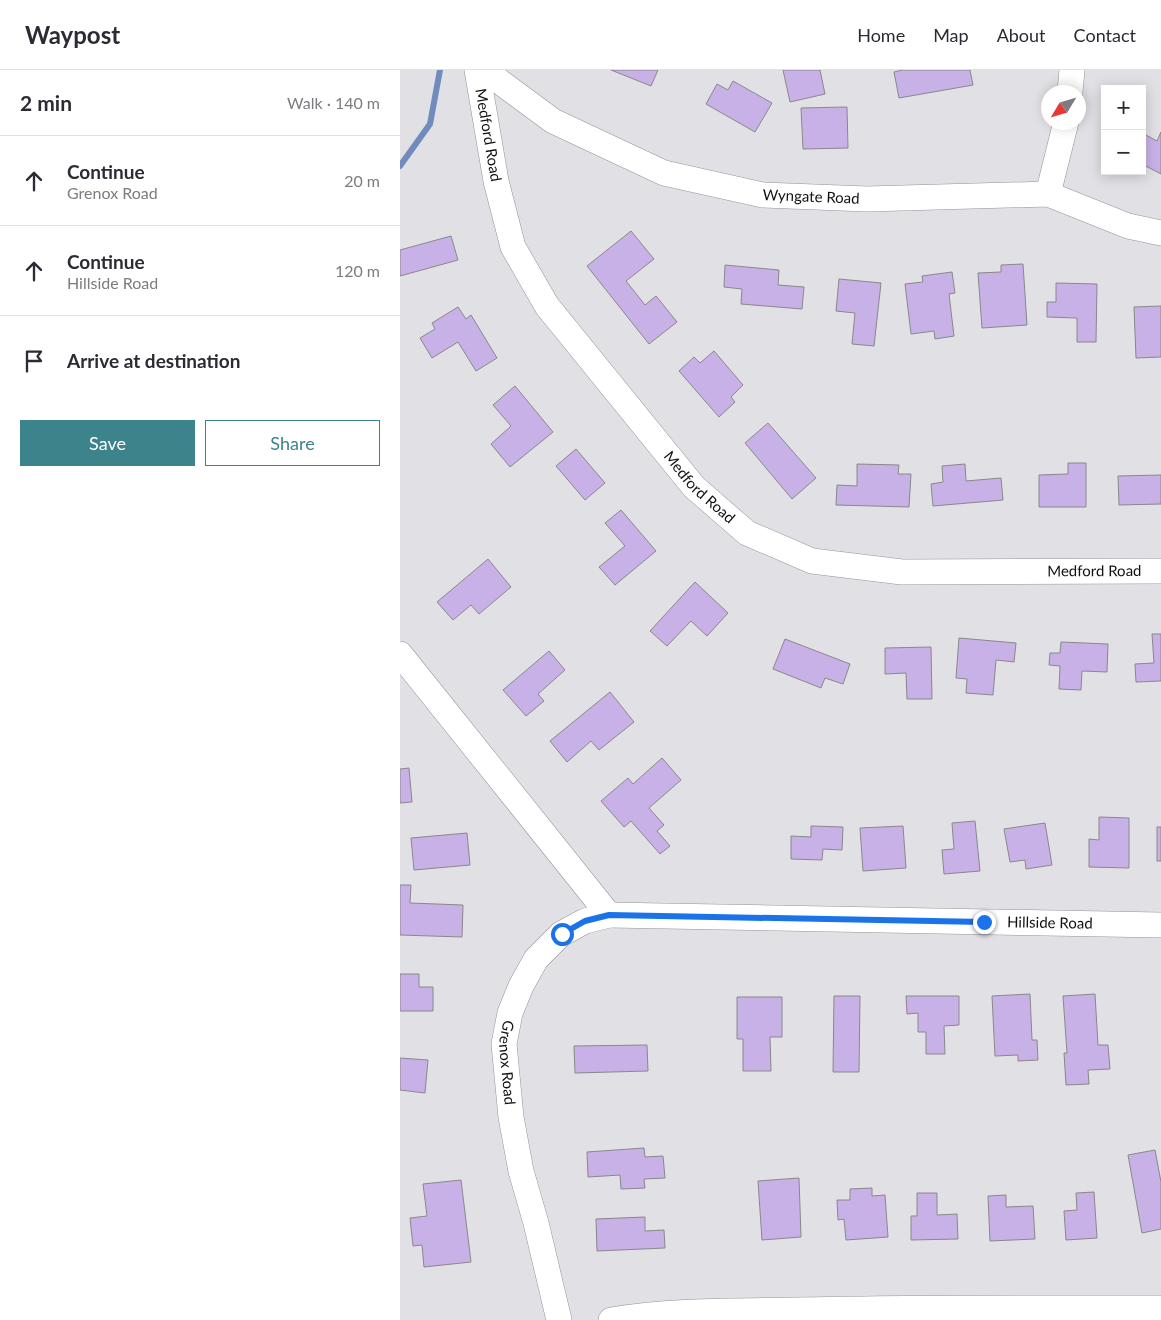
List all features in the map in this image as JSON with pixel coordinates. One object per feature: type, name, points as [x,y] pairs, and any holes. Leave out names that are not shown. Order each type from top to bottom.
[{"type":"street","name":"Medford Road","points":[[477,70],[496,181],[513,247],[548,306],[694,487],[746,533],[812,561],[902,572],[1161,571]]},
{"type":"street","name":"Wyngate Road","points":[[484,70],[554,121],[664,172],[763,196],[867,199],[1048,194],[1128,226],[1161,233]]},
{"type":"street","points":[[1071,85],[1072,70]]},
{"type":"street","points":[[1048,194],[1064,130]]},
{"type":"street","points":[[400,654],[609,915]]},
{"type":"street","name":"Hillside Road","points":[[609,915],[1161,925]]},
{"type":"street","name":"Grenox Road","points":[[559,1320],[536,1223],[521,1171],[511,1118],[504,1044],[510,1013],[520,986],[536,960],[562,934],[585,921],[609,915]]},
{"type":"street","points":[[611,1320],[702,1312],[833,1309],[1161,1308]]},
{"type":"building","points":[[611,70],[658,70],[651,86]]},
{"type":"building","points":[[783,70],[820,70],[825,94],[790,102]]},
{"type":"building","points":[[903,70],[970,70],[973,85],[899,98],[894,72]]},
{"type":"building","points":[[733,81],[772,103],[755,132],[706,104],[717,84],[728,90]]},
{"type":"building","points":[[847,107],[848,148],[803,149],[801,108]]},
{"type":"building","points":[[1161,132],[1161,174],[1146,166],[1146,135],[1157,141]]},
{"type":"building","points":[[631,231],[654,259],[626,281],[645,305],[656,296],[677,322],[649,344],[587,266]]},
{"type":"building","points":[[451,236],[458,260],[400,276],[400,250]]},
{"type":"building","points":[[1023,264],[1027,325],[982,328],[978,273],[1001,272],[1001,265]]},
{"type":"building","points":[[725,265],[779,270],[778,285],[804,287],[802,309],[741,304],[742,289],[724,287]]},
{"type":"building","points":[[952,272],[955,293],[949,294],[954,336],[935,339],[934,331],[911,334],[905,284],[923,282],[922,276]]},
{"type":"building","points":[[839,279],[881,283],[874,346],[852,344],[855,313],[836,311]]},
{"type":"building","points":[[1056,283],[1097,284],[1096,342],[1077,342],[1077,318],[1047,317],[1047,302],[1056,302]]},
{"type":"building","points":[[1161,306],[1161,357],[1136,358],[1134,307]]},
{"type":"building","points":[[458,307],[466,319],[471,315],[497,358],[476,371],[458,342],[432,358],[420,338],[435,329],[432,323]]},
{"type":"building","points":[[714,351],[743,385],[731,397],[735,402],[719,417],[679,371],[694,357],[700,363]]},
{"type":"building","points":[[515,386],[553,432],[510,467],[491,444],[511,426],[493,405]]},
{"type":"building","points":[[768,423],[816,478],[792,499],[745,443]]},
{"type":"building","points":[[576,449],[605,483],[585,500],[556,466]]},
{"type":"building","points":[[1068,463],[1086,463],[1086,507],[1039,507],[1039,475],[1068,474]]},
{"type":"building","points":[[857,464],[899,465],[898,474],[911,474],[909,507],[836,505],[837,485],[857,486]]},
{"type":"building","points":[[965,464],[966,481],[1001,478],[1003,500],[933,506],[931,484],[943,482],[942,466]]},
{"type":"building","points":[[1161,475],[1161,504],[1119,505],[1118,476]]},
{"type":"building","points":[[621,510],[656,551],[615,585],[599,567],[625,546],[605,523]]},
{"type":"building","points":[[488,559],[511,587],[479,614],[471,605],[453,620],[437,602]]},
{"type":"building","points":[[695,582],[728,613],[707,636],[691,621],[667,646],[650,631]]},
{"type":"building","points":[[1152,634],[1161,634],[1161,681],[1136,682],[1135,664],[1154,663]]},
{"type":"building","points":[[959,638],[1016,643],[1014,662],[996,660],[993,695],[966,693],[967,679],[956,678]]},
{"type":"building","points":[[785,639],[850,664],[843,684],[825,678],[821,688],[773,669]]},
{"type":"building","points":[[1061,642],[1108,644],[1107,672],[1082,671],[1081,690],[1059,689],[1060,666],[1049,665],[1050,653],[1060,653]]},
{"type":"building","points":[[931,647],[932,699],[907,699],[906,673],[885,674],[885,648]]},
{"type":"building","points":[[549,651],[565,670],[538,694],[544,701],[526,716],[503,690]]},
{"type":"building","points":[[610,692],[634,722],[599,750],[591,741],[567,762],[550,741]]},
{"type":"building","points":[[662,758],[681,780],[649,808],[664,825],[657,831],[670,846],[660,854],[631,821],[624,827],[601,801],[628,778],[633,784]]},
{"type":"building","points":[[409,768],[412,802],[400,803],[400,769]]},
{"type":"building","points":[[1099,817],[1129,818],[1129,868],[1089,867],[1089,839],[1099,840]]},
{"type":"building","points":[[975,821],[980,871],[944,874],[942,850],[954,849],[952,823]]},
{"type":"building","points":[[1045,823],[1052,865],[1026,869],[1025,860],[1010,862],[1004,829]]},
{"type":"building","points":[[811,826],[843,827],[842,850],[823,849],[822,860],[791,859],[791,836],[811,837]]},
{"type":"building","points":[[903,826],[906,868],[863,871],[860,828]]},
{"type":"building","points":[[1157,827],[1161,827],[1161,861],[1157,861]]},
{"type":"building","points":[[467,833],[470,865],[414,870],[411,838]]},
{"type":"building","points":[[400,885],[411,885],[410,903],[463,905],[462,937],[400,935]]},
{"type":"building","points":[[400,974],[419,974],[419,987],[433,987],[433,1011],[400,1011]]},
{"type":"building","points":[[1030,994],[1032,1040],[1037,1040],[1038,1060],[1018,1061],[1018,1055],[995,1056],[992,996]]},
{"type":"building","points":[[1095,994],[1098,1045],[1108,1045],[1110,1069],[1088,1070],[1089,1084],[1066,1085],[1064,1053],[1067,1053],[1063,996]]},
{"type":"building","points":[[834,996],[860,996],[859,1072],[833,1072]]},
{"type":"building","points":[[906,996],[959,996],[959,1025],[944,1026],[945,1054],[926,1054],[926,1032],[918,1032],[918,1013],[907,1014]]},
{"type":"building","points":[[737,997],[782,997],[782,1037],[770,1037],[771,1071],[743,1071],[743,1039],[737,1039]]},
{"type":"building","points":[[647,1045],[648,1071],[575,1073],[574,1046]]},
{"type":"building","points":[[400,1058],[428,1060],[425,1093],[400,1090]]},
{"type":"building","points":[[644,1148],[645,1157],[663,1156],[665,1178],[644,1179],[645,1188],[621,1189],[620,1175],[588,1177],[587,1152]]},
{"type":"building","points":[[1155,1150],[1161,1182],[1161,1229],[1142,1233],[1128,1155]]},
{"type":"building","points":[[799,1178],[801,1237],[762,1240],[758,1181]]},
{"type":"building","points":[[461,1180],[471,1262],[424,1267],[422,1245],[413,1246],[410,1218],[427,1216],[423,1184]]},
{"type":"building","points":[[872,1188],[872,1196],[885,1195],[888,1237],[846,1240],[844,1219],[838,1220],[837,1200],[850,1200],[850,1189]]},
{"type":"building","points":[[1094,1192],[1097,1238],[1066,1240],[1064,1211],[1077,1210],[1076,1193]]},
{"type":"building","points":[[917,1193],[937,1193],[937,1215],[957,1214],[958,1239],[911,1240],[911,1216],[917,1216]]},
{"type":"building","points":[[1006,1195],[1006,1207],[1033,1206],[1035,1239],[990,1241],[988,1196]]},
{"type":"building","points":[[645,1217],[645,1231],[664,1230],[665,1248],[597,1251],[596,1219]]},
{"type":"waterway","points":[[400,166],[430,124],[440,70]]},
{"type":"route","points":[[562,934],[585,921],[609,915],[984,922]]}]
